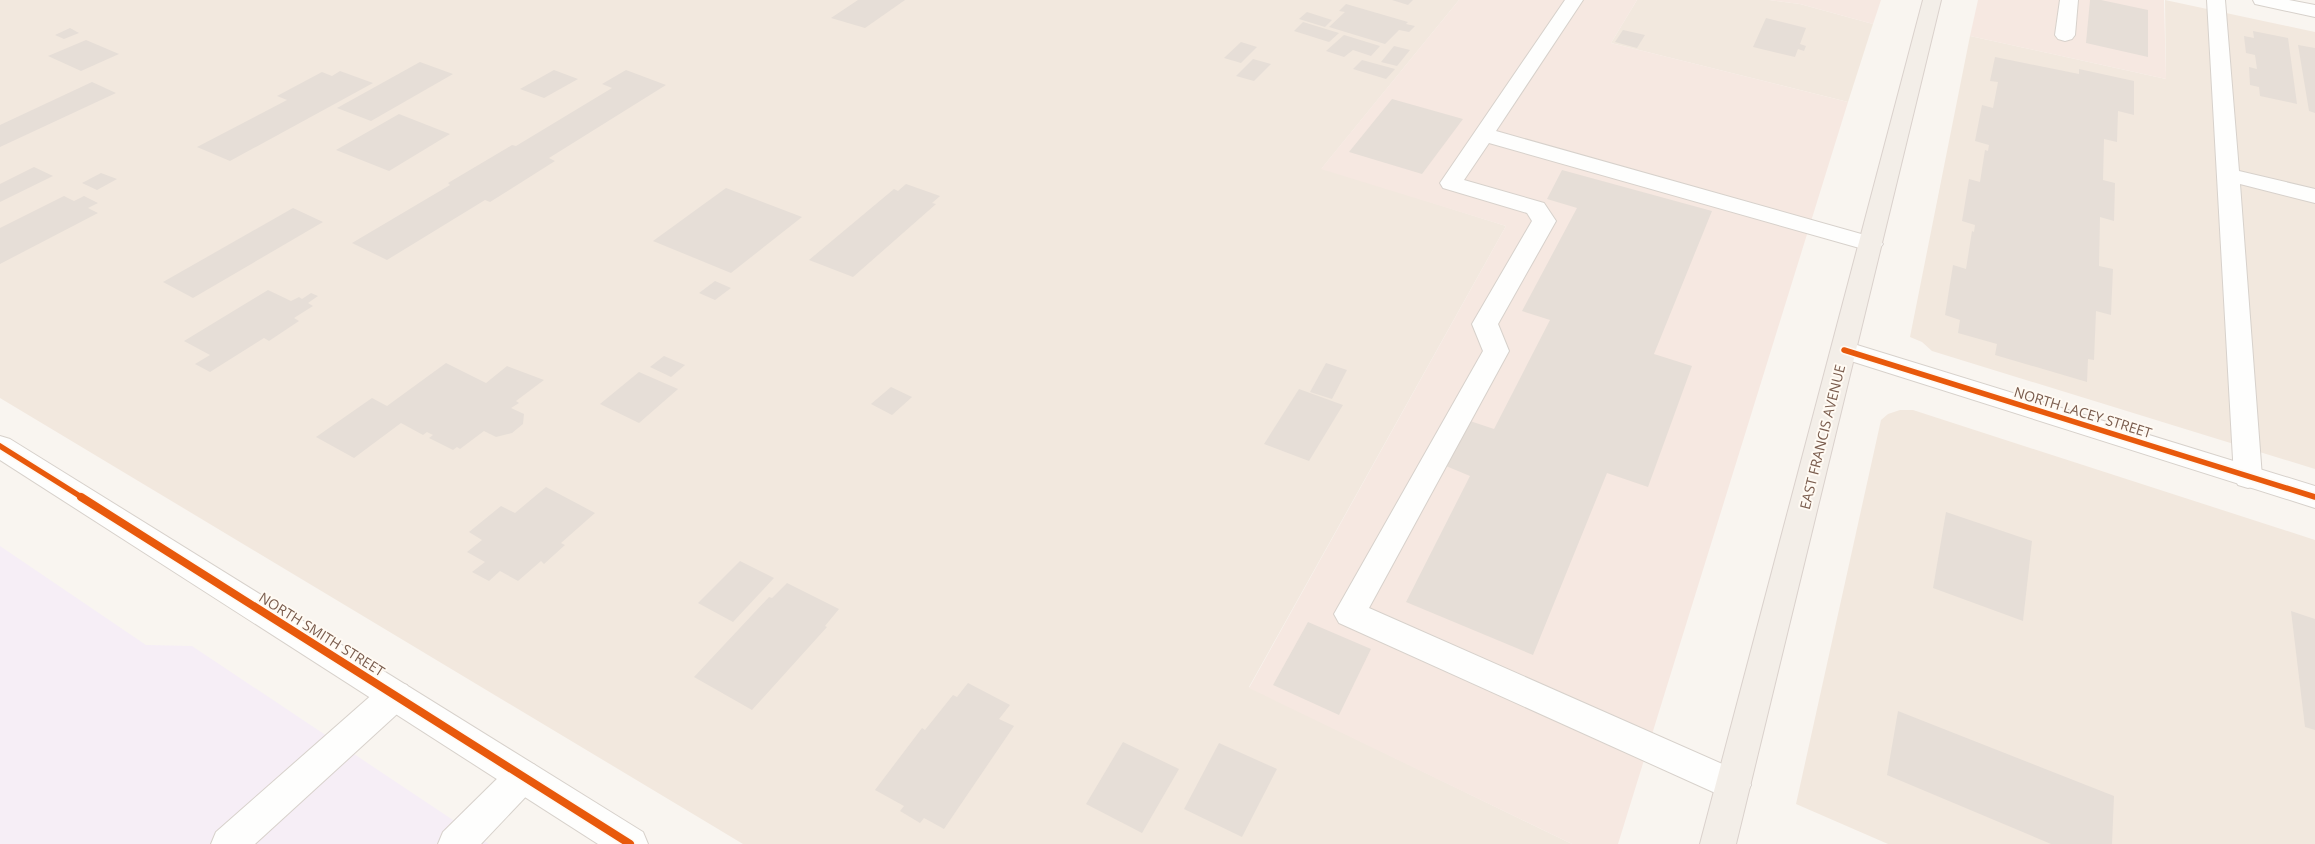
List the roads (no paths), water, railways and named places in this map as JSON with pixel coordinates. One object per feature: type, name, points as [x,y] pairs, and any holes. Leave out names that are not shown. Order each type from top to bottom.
[{"type":"main road","name":"EAST FRANCIS AVENUE","points":[[1718,844],[1932,0]]},
{"type":"street","points":[[1574,0],[1482,134],[1451,183],[1536,208],[1544,221],[1485,324],[1496,351],[1350,614],[1733,785]]},
{"type":"street","points":[[2065,35],[2069,0]]},
{"type":"street","points":[[2216,0],[2248,476]]},
{"type":"street","points":[[2262,0],[2315,11]]},
{"type":"street","points":[[1482,134],[1871,244]]},
{"type":"street","points":[[2228,175],[2315,196]]},
{"type":"street","name":"NORTH LACEY STREET","points":[[1844,350],[2315,497]]},
{"type":"street","name":"NORTH SMITH STREET","points":[[0,446],[630,844]]},
{"type":"street","points":[[229,844],[395,695]]},
{"type":"street","points":[[456,844],[523,776]]}]
